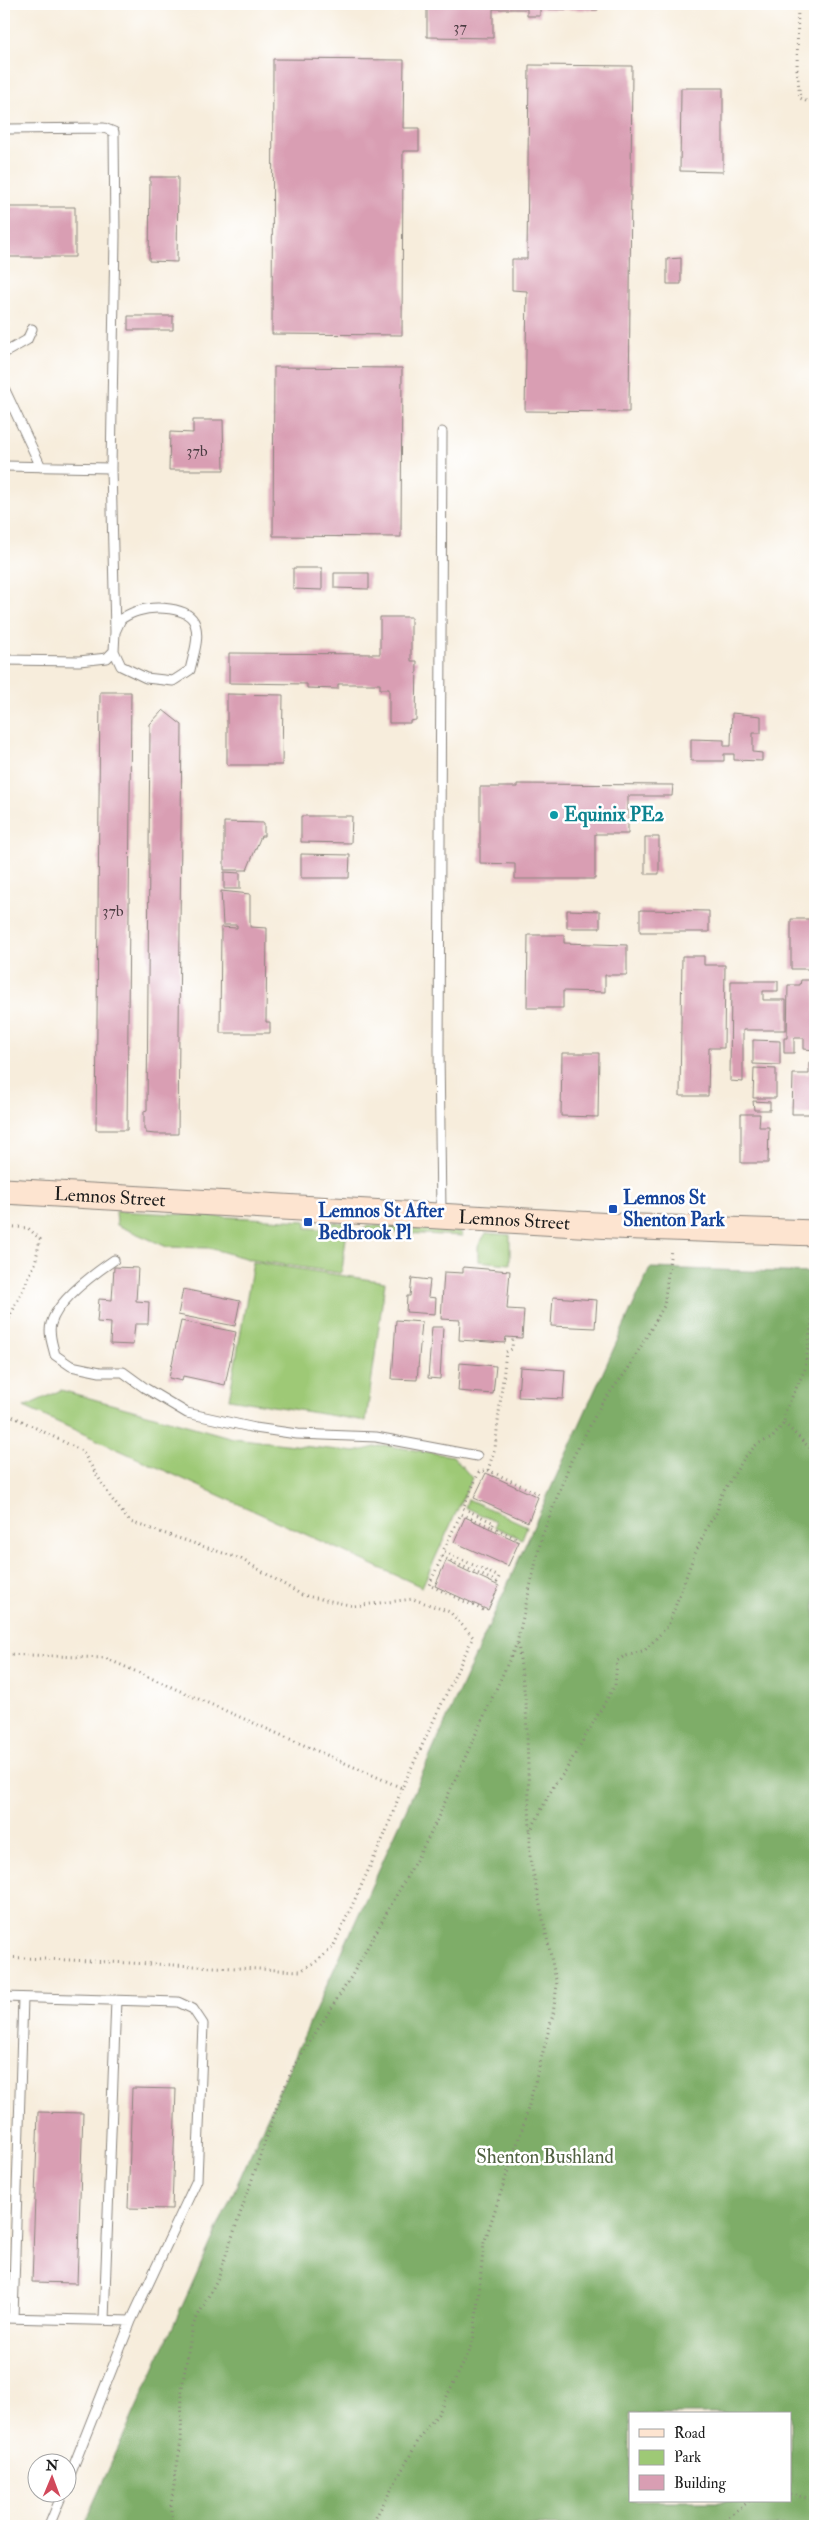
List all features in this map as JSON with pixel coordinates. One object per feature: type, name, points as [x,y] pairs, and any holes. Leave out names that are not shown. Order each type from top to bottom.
[{"type":"street","name":"Lemnos Street","points":[[4,1191],[672,1228],[815,1233]]},
{"type":"lane","points":[[8,129],[104,128],[114,132],[115,236],[111,468],[114,651],[121,666],[146,678],[172,681],[190,670],[197,642],[195,623],[187,613],[163,608],[139,610],[121,619],[115,632]]},
{"type":"lane","points":[[4,353],[28,340],[32,329]]},
{"type":"lane","points":[[4,388],[41,467]]},
{"type":"lane","points":[[441,1216],[439,1039],[442,432]]},
{"type":"lane","points":[[4,466],[111,468]]},
{"type":"lane","points":[[4,660],[79,661],[107,658],[114,651]]},
{"type":"lane","points":[[114,1260],[93,1274],[67,1299],[51,1324],[51,1336],[55,1355],[71,1366],[100,1372],[123,1372],[145,1388],[187,1413],[297,1434],[376,1437],[477,1456]]},
{"type":"lane","points":[[4,1997],[178,2002],[192,2009],[203,2024],[197,2180],[131,2321],[78,2455]]},
{"type":"lane","points":[[23,1998],[8,2318],[131,2321]]},
{"type":"lane","points":[[104,2320],[116,2000]]},
{"type":"lane","points":[[49,2526],[59,2502]]},
{"type":"path","points":[[798,4],[797,69],[800,98],[808,102],[815,101]]},
{"type":"path","points":[[4,1226],[28,1228],[40,1239],[35,1264],[4,1329]]},
{"type":"path","points":[[171,2526],[171,2504],[181,2441],[182,2387],[193,2325],[218,2278],[292,2070],[351,1977],[430,1835],[518,1643],[542,1536],[571,1461],[602,1402],[628,1369],[664,1306],[670,1268],[672,1228]]},
{"type":"path","points":[[815,1233],[813,1278],[815,1295]]},
{"type":"path","points":[[530,1832],[554,1784],[564,1773],[615,1686],[617,1661],[623,1657],[645,1650],[668,1626],[693,1558],[716,1512],[720,1497],[745,1457],[757,1444],[772,1438],[784,1422],[786,1412],[805,1370],[815,1300]]},
{"type":"path","points":[[488,1470],[495,1448],[506,1352],[512,1349],[513,1338]]},
{"type":"path","points":[[4,1412],[82,1452],[111,1498],[130,1522],[241,1559],[302,1595],[354,1606],[413,1599],[450,1612],[473,1637],[402,1788],[385,1834],[333,1947],[317,1962],[300,1971],[4,1957]]},
{"type":"path","points":[[784,1422],[815,1454]]},
{"type":"path","points":[[492,1527],[494,1523],[463,1508],[479,1472],[488,1470],[539,1494]]},
{"type":"path","points":[[484,1610],[429,1585],[442,1557],[497,1582],[499,1577],[443,1551],[461,1514],[519,1539]]},
{"type":"path","points":[[371,2526],[422,2434],[438,2414],[469,2352],[474,2336],[484,2243],[524,2120],[551,2023],[557,1986],[530,1858],[526,1704],[518,1643]]},
{"type":"path","points":[[4,1654],[105,1658],[402,1788]]},
{"type":"path","points":[[792,2494],[815,2500]]},
{"type":"path","points":[[716,2526],[748,2502]]},
{"type":"green space","points":[[116,1211],[306,1221],[306,1228],[324,1229],[326,1222],[344,1223],[347,1230],[342,1271],[340,1273],[252,1260],[209,1248],[167,1247],[117,1225]]},
{"type":"green space","points":[[367,1225],[461,1232],[463,1236],[363,1231]]},
{"type":"green space","points":[[486,1233],[510,1235],[510,1264],[478,1261],[478,1246]]},
{"type":"green space","points":[[253,1262],[385,1282],[366,1421],[229,1399]]},
{"type":"green space","name":"Shenton Bushland","points":[[650,1268],[815,1273],[815,2526],[83,2526]]},
{"type":"green space","points":[[61,1390],[233,1438],[355,1452],[383,1445],[453,1456],[472,1478],[422,1587],[24,1407]]},
{"type":"green space","points":[[468,1499],[527,1526],[522,1539],[495,1527],[496,1522],[465,1507]]},
{"type":"building","points":[[427,4],[598,4],[598,10],[540,9],[540,16],[527,16],[527,9],[493,9],[493,38],[427,37]]},
{"type":"building","points":[[273,59],[404,60],[403,128],[419,128],[419,151],[403,151],[402,335],[272,334]]},
{"type":"building","points":[[529,65],[632,66],[629,412],[525,411],[527,291],[512,290],[512,259],[527,259]]},
{"type":"building","points":[[681,88],[723,88],[723,172],[680,171]]},
{"type":"building","points":[[150,177],[178,177],[177,262],[149,261]]},
{"type":"building","points":[[4,207],[75,207],[75,257],[4,257]]},
{"type":"building","points":[[681,258],[681,284],[667,284],[667,259]]},
{"type":"building","points":[[128,316],[173,316],[173,330],[128,330]]},
{"type":"building","points":[[274,367],[402,368],[401,537],[273,536]]},
{"type":"building","points":[[193,420],[223,420],[224,470],[169,470],[170,432],[193,433]]},
{"type":"building","points":[[293,568],[322,568],[322,590],[293,589]]},
{"type":"building","points":[[334,573],[369,573],[369,589],[334,588]]},
{"type":"building","points":[[380,617],[411,617],[411,661],[417,661],[416,720],[410,721],[410,723],[389,723],[389,689],[380,689],[380,684],[338,684],[338,689],[307,688],[307,684],[229,683],[229,653],[380,654]]},
{"type":"building","points":[[100,692],[131,692],[127,1130],[96,1130]]},
{"type":"building","points":[[227,694],[283,695],[282,765],[227,765]]},
{"type":"building","points":[[163,710],[182,725],[178,1134],[146,1133],[146,1130],[144,1130],[144,1111],[147,1110],[150,724]]},
{"type":"building","points":[[732,713],[761,716],[761,733],[753,733],[753,752],[762,753],[762,761],[734,760],[734,754],[724,754],[724,761],[691,761],[691,739],[724,740],[724,746],[731,746]]},
{"type":"building","name":"Equinix PE2","points":[[517,784],[673,785],[672,796],[628,796],[628,834],[595,834],[595,879],[515,879],[515,864],[480,863],[480,787],[517,787]]},
{"type":"building","points":[[301,816],[352,816],[351,843],[301,842]]},
{"type":"building","points":[[224,822],[264,823],[264,836],[261,836],[247,870],[224,870]]},
{"type":"building","points":[[645,837],[659,837],[659,874],[645,874]]},
{"type":"building","points":[[301,854],[350,855],[349,878],[301,878]]},
{"type":"building","points":[[224,872],[240,873],[240,889],[224,889]]},
{"type":"building","points":[[221,891],[250,894],[250,927],[267,928],[266,1022],[270,1022],[270,1033],[220,1033],[221,927],[237,928],[237,925],[223,925]]},
{"type":"building","points":[[567,910],[600,911],[600,928],[567,928]]},
{"type":"building","points":[[640,910],[709,911],[709,932],[640,932]]},
{"type":"building","points":[[791,919],[815,919],[815,969],[791,969]]},
{"type":"building","points":[[528,935],[564,935],[564,943],[627,945],[627,975],[605,975],[605,992],[563,991],[563,1008],[527,1008]]},
{"type":"building","points":[[682,956],[704,956],[704,965],[725,965],[724,1048],[709,1048],[708,1096],[680,1096]]},
{"type":"building","points":[[801,980],[815,980],[815,1050],[804,1049],[804,1038],[794,1038],[794,1053],[784,1053],[784,1038],[787,1038],[788,985],[800,985]]},
{"type":"building","points":[[731,981],[778,981],[778,991],[763,991],[763,1000],[786,1000],[786,1030],[743,1030],[743,1082],[730,1081]]},
{"type":"building","points":[[753,1040],[780,1041],[780,1065],[753,1064]]},
{"type":"building","points":[[562,1053],[599,1053],[598,1117],[561,1116]]},
{"type":"building","points":[[809,1062],[815,1063],[815,1114],[792,1114],[793,1074],[809,1074]]},
{"type":"building","points":[[754,1068],[776,1069],[776,1098],[753,1098]]},
{"type":"building","points":[[753,1101],[770,1102],[770,1110],[754,1110]]},
{"type":"building","points":[[741,1114],[760,1114],[759,1127],[769,1127],[768,1163],[741,1163]]},
{"type":"building","points":[[114,1267],[138,1268],[136,1301],[149,1302],[148,1324],[135,1324],[133,1345],[110,1344],[111,1323],[97,1322],[99,1299],[112,1300]]},
{"type":"building","points":[[463,1267],[510,1271],[507,1309],[524,1310],[522,1338],[506,1337],[505,1343],[459,1340],[460,1320],[441,1319],[444,1272],[463,1273]]},
{"type":"building","points":[[412,1278],[430,1280],[428,1297],[436,1298],[435,1314],[406,1312],[407,1296],[410,1296]]},
{"type":"building","points":[[183,1289],[240,1301],[235,1326],[178,1315]]},
{"type":"building","points":[[553,1297],[597,1300],[595,1328],[551,1326]]},
{"type":"building","points":[[396,1320],[422,1322],[417,1380],[392,1379]]},
{"type":"building","points":[[181,1321],[236,1332],[225,1385],[183,1376],[182,1381],[169,1378]]},
{"type":"building","points":[[432,1327],[443,1327],[440,1379],[428,1378]]},
{"type":"building","points":[[460,1363],[496,1366],[493,1394],[458,1391]]},
{"type":"building","points":[[520,1367],[565,1370],[563,1399],[518,1397]]},
{"type":"building","points":[[486,1473],[538,1497],[528,1522],[474,1498]]},
{"type":"building","points":[[465,1517],[519,1542],[508,1566],[454,1542]]},
{"type":"building","points":[[446,1561],[499,1586],[488,1610],[435,1586]]},
{"type":"building","points":[[132,2088],[176,2089],[172,2209],[128,2208]]},
{"type":"building","points":[[38,2112],[83,2113],[77,2283],[32,2282]]},
{"type":"place","name":"Equinix PE2","points":[[554,815]]},
{"type":"place","name":"Lemnos St Shenton Park","points":[[613,1209]]},
{"type":"place","name":"Lemnos St After Bedbrook Pl","points":[[308,1222]]}]
